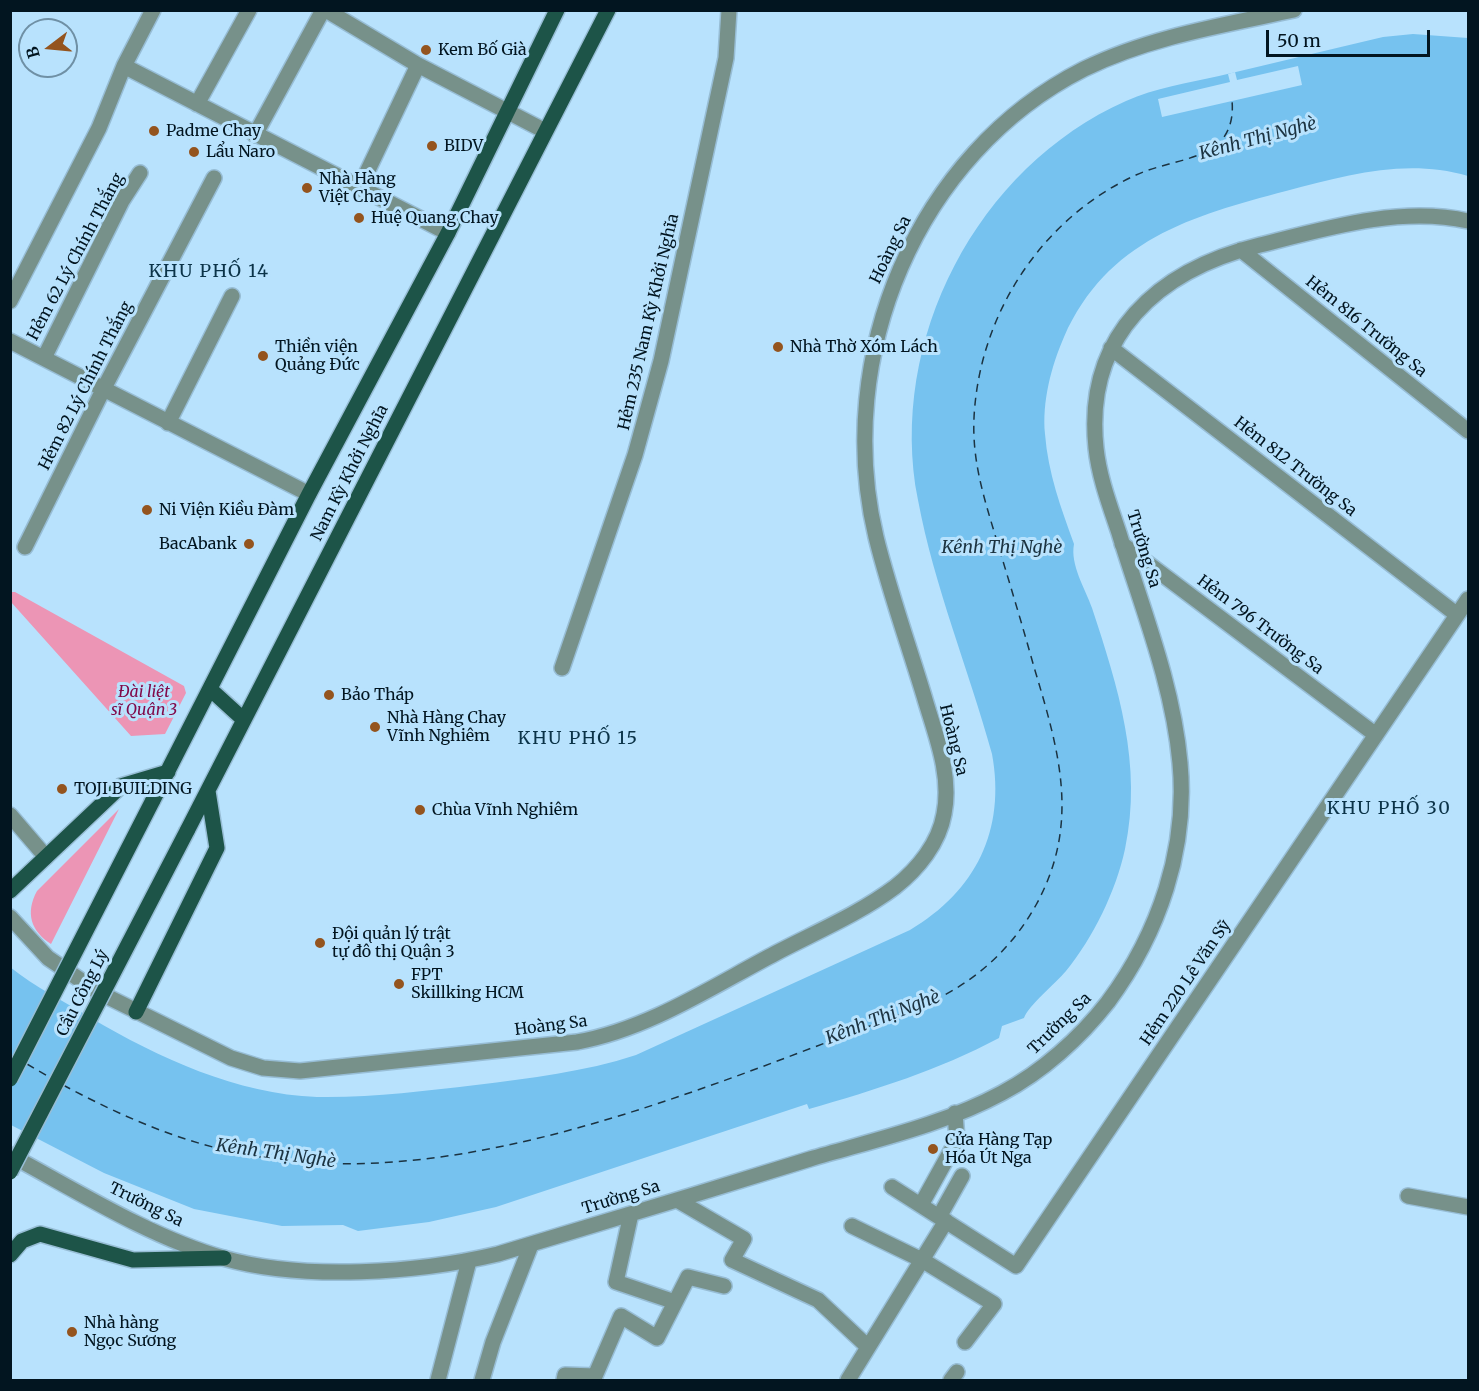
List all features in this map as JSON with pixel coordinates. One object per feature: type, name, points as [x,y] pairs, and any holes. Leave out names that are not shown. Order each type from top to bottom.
[{"type":"main road","name":"Nam Kỳ Khởi Nghĩa","points":[[152,802],[309,494],[448,233],[558,10]]},
{"type":"main road","name":"Nam Kỳ Khởi Nghĩa","points":[[187,831],[608,10]]},
{"type":"main road","points":[[210,690],[244,720]]},
{"type":"main road","points":[[10,891],[121,786],[168,772]]},
{"type":"main road","points":[[136,1012],[217,848],[208,791]]},
{"type":"main road","name":"Cầu Công Lý","points":[[10,1079],[152,802]]},
{"type":"main road","name":"Cầu Công Lý","points":[[10,1172],[187,831]]},
{"type":"main road","points":[[10,1255],[22,1241],[40,1234],[132,1260],[224,1258]]},
{"type":"street","points":[[10,301],[99,128],[124,66],[153,10]]},
{"type":"street","points":[[197,104],[249,10]]},
{"type":"street","points":[[255,135],[325,10],[418,64],[545,131]]},
{"type":"street","name":"Hẻm 235 Nam Kỳ Khởi Nghĩa","points":[[562,668],[635,455],[661,361],[726,58],[729,10]]},
{"type":"street","name":"Hoàng Sa","points":[[10,917],[48,958],[98,992],[136,1012],[231,1058],[282,1071],[318,1070],[577,1042],[618,1032],[651,1018],[866,906],[896,886],[931,848],[939,832],[947,798],[941,755],[877,541],[864,467],[864,408],[868,381],[880,324],[897,274],[918,231],[961,168],[1015,115],[1049,90],[1101,61],[1150,44],[1238,21],[1294,10]]},
{"type":"street","points":[[359,189],[418,64]]},
{"type":"street","points":[[124,66],[448,233]]},
{"type":"street","name":"Hẻm 62 Lý Chính Thắng","points":[[44,358],[117,211],[140,173]]},
{"type":"street","name":"Hẻm 82 Lý Chính Thắng","points":[[26,547],[103,390],[214,177]]},
{"type":"street","name":"Trường Sa","points":[[10,1155],[157,1232],[224,1258],[275,1267],[338,1271],[403,1270],[469,1261],[531,1245],[955,1113],[1000,1094],[1025,1080],[1054,1058],[1090,1022],[1106,1003],[1136,957],[1153,923],[1171,876],[1181,817],[1177,736],[1161,669],[1102,480],[1095,435],[1096,398],[1111,348],[1124,326],[1156,292],[1198,265],[1241,250],[1298,236],[1403,216],[1450,217],[1468,221]]},
{"type":"street","name":"Hẻm 816 Trường Sa","points":[[1241,250],[1468,431]]},
{"type":"street","points":[[168,423],[232,296]]},
{"type":"street","points":[[10,341],[309,494]]},
{"type":"street","name":"Hẻm 812 Trường Sa","points":[[1111,348],[1456,615]]},
{"type":"street","name":"Hẻm 796 Trường Sa","points":[[1122,544],[1376,735]]},
{"type":"street","name":"Hẻm 220 Lê Văn Sỹ","points":[[892,1187],[1016,1266],[1468,599]]},
{"type":"street","points":[[10,815],[46,857]]},
{"type":"street","points":[[921,1205],[957,1140],[955,1113]]},
{"type":"street","points":[[848,1380],[921,1260],[962,1176]]},
{"type":"street","points":[[1408,1196],[1468,1208]]},
{"type":"street","points":[[677,1200],[744,1239],[732,1260],[818,1300],[868,1347]]},
{"type":"street","points":[[631,1214],[616,1282],[675,1302]]},
{"type":"street","points":[[852,1226],[921,1260],[994,1304],[964,1342]]},
{"type":"street","points":[[487,1380],[531,1245]]},
{"type":"street","points":[[438,1380],[469,1261]]},
{"type":"street","points":[[564,1380],[565,1375],[595,1376],[621,1316],[657,1338],[687,1277],[724,1286]]},
{"type":"green space","name":"Đài liệt sĩ Quận 3","points":[[11,592],[15,592],[184,686],[186,693],[165,734],[131,736],[11,602]]},
{"type":"green space","points":[[119,809],[51,944],[39,933],[32,921],[31,907],[37,891]]},
{"type":"water","name":"Kênh Thị Nghè","points":[[1413,34],[1468,38],[1468,176],[1422,168],[1354,174],[1251,200],[1185,223],[1156,237],[1128,255],[1103,277],[1082,304],[1064,337],[1051,372],[1046,397],[1044,422],[1049,463],[1074,544],[1076,568],[1092,608],[1119,697],[1129,757],[1130,818],[1125,849],[1116,881],[1094,929],[1066,971],[1036,1001],[1024,1018],[1002,1026],[999,1038],[930,1070],[882,1087],[809,1109],[807,1104],[496,1207],[429,1222],[358,1231],[343,1225],[282,1226],[194,1209],[104,1173],[11,1125],[10,967],[40,988],[117,1033],[171,1060],[200,1071],[258,1089],[287,1094],[317,1097],[357,1096],[416,1092],[537,1077],[597,1066],[636,1055],[910,930],[933,914],[953,897],[969,877],[981,856],[990,833],[995,782],[992,754],[942,596],[925,532],[918,500],[912,440],[916,380],[931,321],[954,266],[987,214],[1026,169],[1073,131],[1126,101],[1172,86],[1383,37]]},
{"type":"pier","points":[[1298,66],[1302,85],[1162,117],[1158,99],[1230,82],[1228,74],[1235,72],[1237,80]]},
{"type":"ferry route","points":[[63,1085],[153,1128],[224,1150],[331,1164],[415,1160],[500,1147],[586,1126],[670,1099],[930,1003],[982,970],[1012,941],[1036,905],[1050,875],[1058,845],[1062,816],[1061,787],[1051,728],[987,508],[977,464],[974,418],[979,379],[988,342],[1003,307],[1022,274],[1045,243],[1072,216],[1102,194],[1136,175],[1193,157],[1217,145],[1229,128],[1232,101]]},
{"type":"ferry route","points":[[27,1064],[51,1078]]},
{"type":"place","name":"Kem Bố Già","points":[[426,50]]},
{"type":"place","name":"Padme Chay","points":[[154,131]]},
{"type":"place","name":"BIDV","points":[[432,146]]},
{"type":"place","name":"Lẩu Naro","points":[[194,152]]},
{"type":"place","name":"Nhà Hàng Việt Chay","points":[[307,188]]},
{"type":"place","name":"Huệ Quang Chay","points":[[359,218]]},
{"type":"place","name":"Nhà Thờ Xóm Lách","points":[[778,347]]},
{"type":"place","name":"Thiền viện Quảng Đức","points":[[263,356]]},
{"type":"place","name":"Ni Viện Kiều Đàm","points":[[147,510]]},
{"type":"place","name":"BacAbank","points":[[249,544]]},
{"type":"place","name":"Bảo Tháp","points":[[329,695]]},
{"type":"place","name":"Nhà Hàng Chay Vĩnh Nghiêm","points":[[375,727]]},
{"type":"place","name":"TOJI BUILDING","points":[[62,789]]},
{"type":"place","name":"Chùa Vĩnh Nghiêm","points":[[420,810]]},
{"type":"place","name":"Đội quản lý trật tự đô thị Quận 3","points":[[320,943]]},
{"type":"place","name":"FPT Skillking HCM","points":[[399,984]]},
{"type":"place","name":"Cửa Hàng Tạp Hóa Út Nga","points":[[933,1149]]},
{"type":"place","name":"Nhà hàng Ngọc Sương","points":[[72,1332]]},
{"type":"district","name":"KHU PHỐ 14","points":[[209,272]]},
{"type":"district","name":"KHU PHỐ 15","points":[[578,739]]},
{"type":"district","name":"KHU PHỐ 30","points":[[1389,809]]}]
